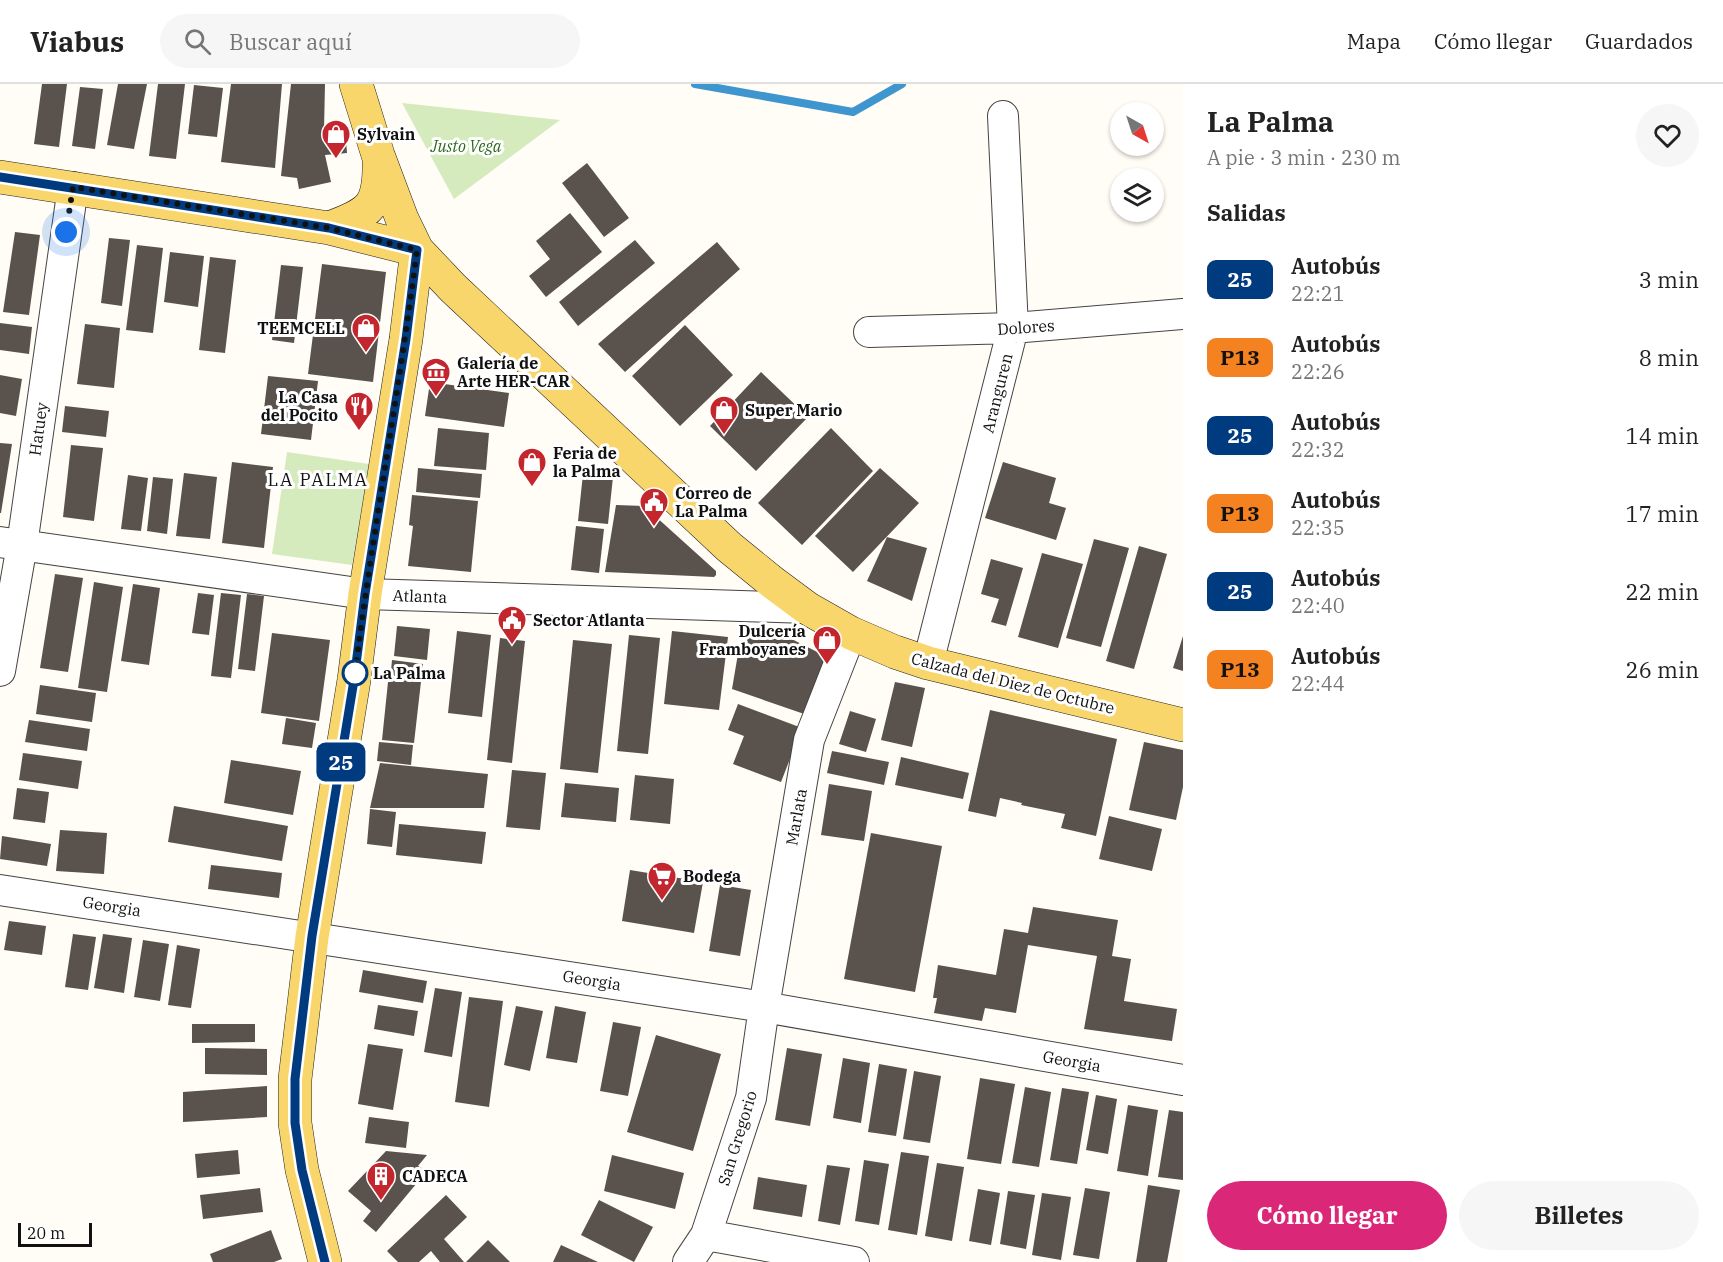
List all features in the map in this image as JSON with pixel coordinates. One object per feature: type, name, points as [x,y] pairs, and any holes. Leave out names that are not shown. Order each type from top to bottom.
[{"type":"main road","points":[[325,1262],[302,1170],[295,1123],[295,1079],[312,936],[354,680],[365,594],[406,339],[417,250],[402,219],[378,155],[356,84]]},
{"type":"main road","points":[[329,228],[357,217],[373,202],[380,186],[378,155]]},
{"type":"main road","points":[[0,177],[329,228],[417,250]]},
{"type":"main road","name":"Calzada del Diez de Octubre","points":[[417,250],[517,350],[729,547],[807,608],[851,633],[928,663],[1183,725]]},
{"type":"street","name":"Aranguren","points":[[928,663],[1013,328],[1003,116]]},
{"type":"street","name":"Hatuey","points":[[0,671],[11,543],[73,187]]},
{"type":"street","name":"Dolores","points":[[869,332],[1013,328],[1183,314]]},
{"type":"street","name":"Atlanta","points":[[11,543],[365,594],[807,608]]},
{"type":"street","name":"Marlata","points":[[764,1007],[809,740],[851,633]]},
{"type":"street","name":"Georgia","points":[[0,890],[764,1007],[1183,1080]]},
{"type":"street","name":"San Gregorio","points":[[688,1262],[706,1235],[751,1098],[764,1007]]},
{"type":"street","points":[[706,1235],[854,1262]]},
{"type":"green space","name":"Justo Vega","points":[[402,103],[560,120],[454,199]]},
{"type":"green space","points":[[287,452],[369,464],[352,565],[272,554]]},
{"type":"building","points":[[42,84],[67,84],[59,147],[34,144]]},
{"type":"building","points":[[118,84],[147,84],[134,149],[107,145]]},
{"type":"building","points":[[158,84],[185,84],[176,159],[149,156]]},
{"type":"building","points":[[231,84],[282,84],[275,168],[221,162]]},
{"type":"building","points":[[291,84],[325,84],[324,130],[345,128],[347,153],[325,155],[331,182],[299,189],[297,178],[281,176]]},
{"type":"building","points":[[194,85],[223,88],[217,137],[188,134]]},
{"type":"building","points":[[80,87],[103,89],[95,149],[72,146]]},
{"type":"building","points":[[587,163],[629,218],[604,237],[562,183]]},
{"type":"building","points":[[570,213],[602,252],[546,297],[529,276],[550,259],[536,241]]},
{"type":"building","points":[[15,232],[40,235],[29,315],[3,312]]},
{"type":"building","points":[[109,238],[130,240],[122,306],[101,303]]},
{"type":"building","points":[[635,240],[655,263],[578,326],[559,302]]},
{"type":"building","points":[[717,242],[740,269],[625,372],[598,344]]},
{"type":"building","points":[[137,245],[163,248],[153,333],[126,330]]},
{"type":"building","points":[[170,252],[204,256],[198,307],[164,302]]},
{"type":"building","points":[[210,257],[236,260],[225,353],[199,350]]},
{"type":"building","points":[[322,264],[386,272],[373,382],[308,374]]},
{"type":"building","points":[[281,265],[303,267],[294,343],[272,340]]},
{"type":"building","points":[[0,323],[32,327],[29,354],[0,350]]},
{"type":"building","points":[[85,324],[120,328],[114,388],[77,384]]},
{"type":"building","points":[[685,325],[733,375],[680,426],[632,376]]},
{"type":"building","points":[[761,372],[808,417],[756,471],[710,426]]},
{"type":"building","points":[[0,375],[22,379],[16,416],[0,413]]},
{"type":"building","points":[[268,376],[318,381],[311,440],[261,434]]},
{"type":"building","points":[[430,382],[509,393],[504,427],[425,416]]},
{"type":"building","points":[[65,406],[109,411],[106,437],[62,432]]},
{"type":"building","points":[[438,428],[489,433],[486,470],[434,466]]},
{"type":"building","points":[[831,428],[873,471],[802,545],[758,503]]},
{"type":"building","points":[[0,443],[12,444],[1,513],[0,513]]},
{"type":"building","points":[[71,445],[103,448],[94,521],[63,517]]},
{"type":"building","points":[[232,462],[273,467],[264,548],[222,543]]},
{"type":"building","points":[[1003,462],[1056,478],[1049,503],[1066,508],[1056,540],[985,518]]},
{"type":"building","points":[[418,468],[482,474],[480,498],[416,492]]},
{"type":"building","points":[[880,468],[919,503],[853,572],[815,536]]},
{"type":"building","points":[[184,473],[217,477],[210,539],[176,536]]},
{"type":"building","points":[[583,474],[613,477],[608,524],[578,521]]},
{"type":"building","points":[[128,475],[148,478],[141,531],[121,529]]},
{"type":"building","points":[[153,477],[173,479],[167,534],[147,531]]},
{"type":"building","points":[[412,495],[478,501],[471,572],[408,566],[413,526],[409,525]]},
{"type":"building","points":[[616,505],[644,506],[716,571],[716,575],[714,577],[605,572]]},
{"type":"building","points":[[576,526],[604,529],[599,573],[571,570]]},
{"type":"building","points":[[887,537],[927,548],[912,601],[867,581]]},
{"type":"building","points":[[1094,539],[1129,548],[1101,647],[1066,638]]},
{"type":"building","points":[[1139,546],[1167,554],[1134,669],[1106,661]]},
{"type":"building","points":[[1042,553],[1083,564],[1058,648],[1018,637]]},
{"type":"building","points":[[991,559],[1023,568],[1006,626],[991,622],[999,599],[981,594]]},
{"type":"building","points":[[55,574],[83,578],[68,672],[40,668]]},
{"type":"building","points":[[94,582],[123,587],[107,692],[78,688]]},
{"type":"building","points":[[133,584],[160,588],[149,665],[121,661]]},
{"type":"building","points":[[198,593],[214,595],[209,635],[192,633]]},
{"type":"building","points":[[221,593],[241,595],[231,678],[211,676]]},
{"type":"building","points":[[247,594],[264,596],[255,671],[238,669]]},
{"type":"building","points":[[397,626],[430,629],[427,660],[394,656]]},
{"type":"building","points":[[770,628],[833,660],[810,716],[732,689],[742,630]]},
{"type":"building","points":[[457,631],[491,635],[482,717],[448,713]]},
{"type":"building","points":[[672,631],[728,637],[719,710],[664,704]]},
{"type":"building","points":[[272,633],[330,640],[319,721],[261,713]]},
{"type":"building","points":[[629,635],[660,638],[648,754],[617,751]]},
{"type":"building","points":[[1183,636],[1183,671],[1173,668]]},
{"type":"building","points":[[500,638],[525,641],[512,763],[487,760]]},
{"type":"building","points":[[573,640],[612,644],[598,773],[560,769]]},
{"type":"building","points":[[392,660],[423,664],[414,743],[382,740]]},
{"type":"building","points":[[895,682],[925,688],[912,747],[881,740]]},
{"type":"building","points":[[40,685],[96,693],[92,722],[36,714]]},
{"type":"building","points":[[738,704],[802,728],[781,782],[733,764],[744,736],[728,730]]},
{"type":"building","points":[[990,710],[1117,739],[1096,836],[1061,828],[1065,814],[1000,798],[996,817],[968,811]]},
{"type":"building","points":[[850,711],[876,719],[866,752],[839,744]]},
{"type":"building","points":[[286,718],[316,723],[312,748],[282,744]]},
{"type":"building","points":[[29,720],[90,729],[87,751],[25,742]]},
{"type":"building","points":[[379,742],[413,745],[411,765],[377,761]]},
{"type":"building","points":[[1144,742],[1183,750],[1183,787],[1176,820],[1129,810]]},
{"type":"building","points":[[832,751],[889,762],[884,785],[827,773]]},
{"type":"building","points":[[23,753],[82,761],[78,789],[19,780]]},
{"type":"building","points":[[901,757],[969,773],[963,799],[895,785]]},
{"type":"building","points":[[231,760],[301,771],[293,815],[224,803]]},
{"type":"building","points":[[380,763],[488,774],[484,808],[370,808]]},
{"type":"building","points":[[512,770],[546,773],[540,830],[506,827]]},
{"type":"building","points":[[635,775],[674,779],[670,824],[630,820]]},
{"type":"building","points":[[565,783],[619,788],[616,822],[561,817]]},
{"type":"building","points":[[829,784],[872,791],[864,841],[821,835]]},
{"type":"building","points":[[17,788],[49,792],[45,823],[13,819]]},
{"type":"building","points":[[174,806],[288,826],[282,861],[168,842]]},
{"type":"building","points":[[370,809],[396,812],[392,847],[367,844]]},
{"type":"building","points":[[1109,816],[1162,829],[1152,871],[1099,859]]},
{"type":"building","points":[[399,824],[486,832],[482,864],[396,855]]},
{"type":"building","points":[[60,830],[107,833],[104,874],[56,871]]},
{"type":"building","points":[[871,833],[942,846],[915,992],[844,979]]},
{"type":"building","points":[[2,836],[51,844],[47,866],[0,859]]},
{"type":"building","points":[[211,865],[282,873],[279,898],[208,889]]},
{"type":"building","name":"Bodega","points":[[630,870],[703,882],[694,933],[622,921]]},
{"type":"building","points":[[720,885],[751,890],[740,956],[709,951]]},
{"type":"building","points":[[1033,907],[1118,920],[1112,956],[1131,959],[1124,1001],[1177,1009],[1172,1041],[1084,1029],[1097,956],[1028,945],[1016,1013],[985,1008],[982,1021],[934,1013],[937,998],[933,998],[938,965],[996,975],[1004,929],[1028,933]]},
{"type":"building","points":[[9,921],[46,926],[42,955],[4,950]]},
{"type":"building","points":[[73,934],[96,937],[88,990],[65,987]]},
{"type":"building","points":[[103,934],[132,938],[124,993],[94,988]]},
{"type":"building","points":[[143,940],[169,944],[160,1001],[134,997]]},
{"type":"building","points":[[177,945],[200,949],[191,1008],[168,1005]]},
{"type":"building","points":[[363,970],[427,981],[423,1003],[359,992]]},
{"type":"building","points":[[435,988],[462,992],[452,1057],[424,1052]]},
{"type":"building","points":[[469,997],[503,1001],[489,1107],[455,1102]]},
{"type":"building","points":[[378,1005],[418,1011],[414,1036],[374,1029]]},
{"type":"building","points":[[516,1006],[543,1011],[530,1071],[504,1065]]},
{"type":"building","points":[[555,1006],[586,1012],[577,1063],[546,1058]]},
{"type":"building","points":[[613,1022],[641,1027],[628,1096],[600,1091]]},
{"type":"building","points":[[192,1024],[255,1024],[255,1042],[192,1043]]},
{"type":"building","points":[[656,1035],[721,1054],[693,1151],[627,1132]]},
{"type":"building","points":[[368,1044],[403,1049],[393,1110],[358,1104]]},
{"type":"building","points":[[205,1048],[267,1049],[267,1075],[205,1074]]},
{"type":"building","points":[[787,1048],[822,1054],[810,1126],[775,1120]]},
{"type":"building","points":[[843,1058],[870,1063],[861,1123],[833,1118]]},
{"type":"building","points":[[879,1064],[907,1069],[896,1136],[868,1132]]},
{"type":"building","points":[[914,1071],[941,1076],[930,1143],[903,1139]]},
{"type":"building","points":[[980,1078],[1015,1084],[1001,1164],[967,1159]]},
{"type":"building","points":[[267,1086],[267,1117],[183,1122],[183,1092]]},
{"type":"building","points":[[1025,1087],[1051,1092],[1039,1167],[1012,1163]]},
{"type":"building","points":[[1062,1088],[1089,1092],[1077,1164],[1050,1160]]},
{"type":"building","points":[[1096,1095],[1117,1099],[1108,1154],[1086,1150]]},
{"type":"building","points":[[1128,1105],[1158,1110],[1148,1176],[1117,1171]]},
{"type":"building","points":[[1169,1110],[1183,1112],[1183,1180],[1158,1177]]},
{"type":"building","points":[[369,1117],[409,1122],[406,1148],[365,1143]]},
{"type":"building","points":[[238,1150],[240,1174],[197,1178],[195,1154]]},
{"type":"building","name":"CADECA","points":[[386,1151],[427,1155],[418,1166],[427,1171],[376,1232],[363,1221],[371,1211],[348,1191]]},
{"type":"building","points":[[901,1152],[929,1156],[917,1235],[888,1230]]},
{"type":"building","points":[[612,1155],[684,1173],[675,1209],[604,1191]]},
{"type":"building","points":[[864,1160],[889,1164],[879,1225],[855,1221]]},
{"type":"building","points":[[937,1163],[964,1167],[952,1241],[925,1236]]},
{"type":"building","points":[[827,1165],[850,1168],[840,1225],[818,1221]]},
{"type":"building","points":[[758,1177],[807,1185],[802,1217],[753,1209]]},
{"type":"building","points":[[1148,1185],[1180,1190],[1167,1262],[1136,1262]]},
{"type":"building","points":[[260,1188],[263,1212],[203,1219],[200,1195]]},
{"type":"building","points":[[1085,1188],[1110,1192],[1099,1259],[1073,1255]]},
{"type":"building","points":[[978,1189],[1000,1193],[991,1245],[969,1241]]},
{"type":"building","points":[[1008,1191],[1035,1195],[1026,1249],[1000,1244]]},
{"type":"building","points":[[1042,1193],[1071,1197],[1061,1260],[1032,1255]]},
{"type":"building","points":[[446,1195],[467,1217],[444,1239],[464,1262],[440,1262],[431,1251],[419,1262],[398,1262],[387,1251]]},
{"type":"building","points":[[599,1200],[653,1227],[634,1262],[581,1235]]},
{"type":"building","points":[[271,1230],[282,1259],[274,1262],[213,1262],[210,1254]]},
{"type":"building","points":[[488,1240],[510,1262],[466,1262]]},
{"type":"building","points":[[561,1245],[598,1262],[553,1262]]},
{"type":"waterway","points":[[695,84],[853,112],[902,84]]},
{"type":"bus line","name":"25","points":[[0,177],[329,228],[417,250],[406,339],[365,594],[354,680],[312,936],[295,1079],[295,1123],[302,1170],[325,1262]]},
{"type":"place","name":"Sylvain","points":[[336,160]]},
{"type":"place","name":"TEEMCELL","points":[[366,354]]},
{"type":"place","name":"Galería de Arte HER-CAR","points":[[436,398]]},
{"type":"place","name":"La Casa del Pocito","points":[[359,432]]},
{"type":"place","name":"Super Mario","points":[[724,436]]},
{"type":"place","name":"Feria de la Palma","points":[[532,488]]},
{"type":"place","name":"Correo de La Palma","points":[[654,528]]},
{"type":"place","name":"Sector Atlanta","points":[[512,646]]},
{"type":"place","name":"Dulcería Framboyanes","points":[[827,666]]},
{"type":"place","name":"La Palma","points":[[355,673]]},
{"type":"place","name":"Bodega","points":[[662,902]]},
{"type":"place","name":"CADECA","points":[[381,1202]]},
{"type":"district","name":"LA PALMA","points":[[318,480]]},
{"type":"route","points":[[66,232],[73,187],[329,228],[417,250],[406,339],[365,594],[354,680],[355,673]]}]
